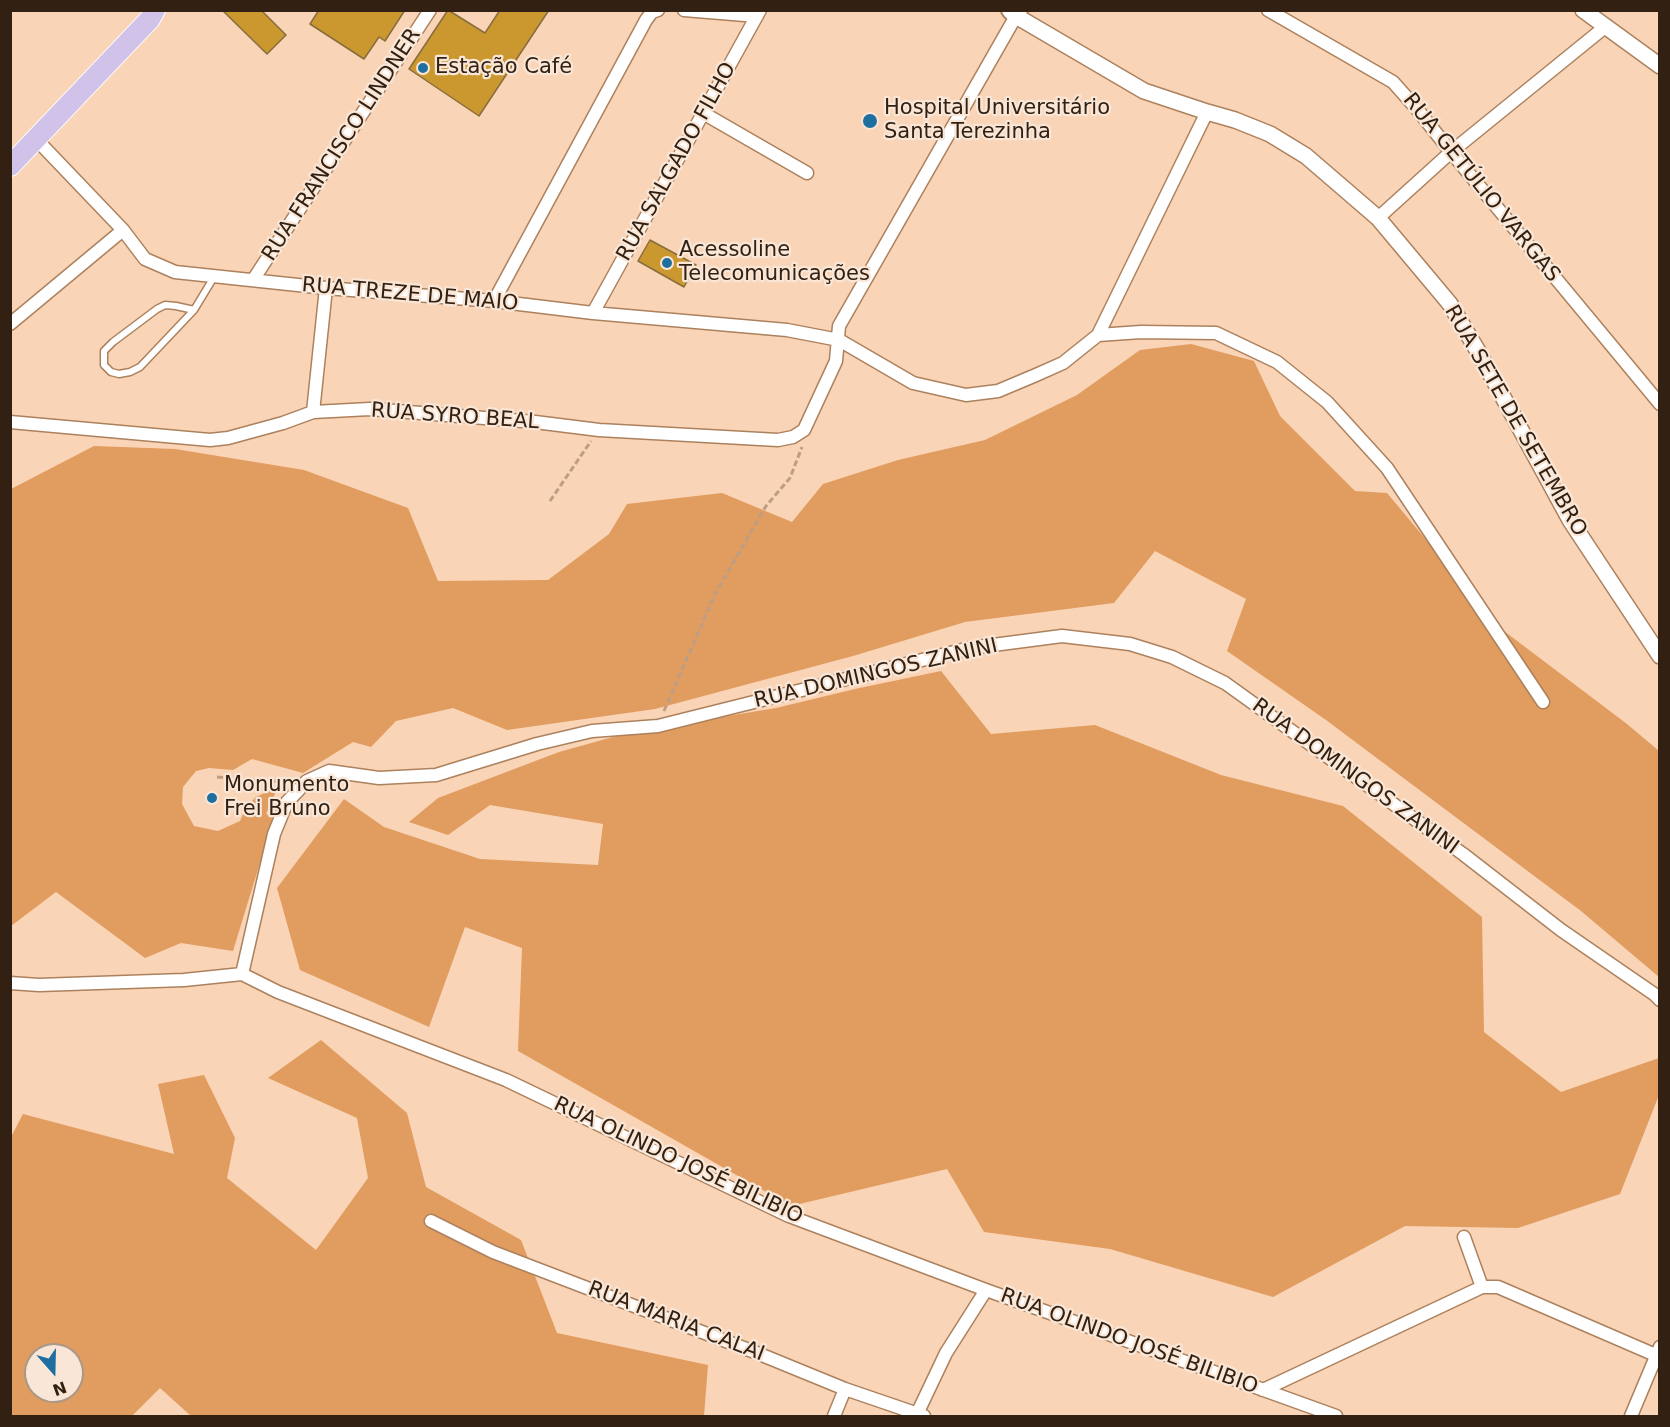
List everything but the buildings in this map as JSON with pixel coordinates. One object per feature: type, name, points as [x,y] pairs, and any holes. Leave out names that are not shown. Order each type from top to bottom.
[{"type":"main road","points":[[10,166],[155,13]]},
{"type":"street","name":"RUA FRANCISCO LINDNER","points":[[253,280],[430,10]]},
{"type":"street","points":[[494,301],[646,20],[652,12],[658,10]]},
{"type":"street","points":[[684,10],[759,13]]},
{"type":"street","name":"RUA GETÚLIO VARGAS","points":[[1268,10],[1393,82],[1659,404]]},
{"type":"street","points":[[1583,10],[1659,66]]},
{"type":"street","points":[[804,430],[836,361],[839,326],[1015,12]]},
{"type":"street","name":"RUA SETE DE SETEMBRO","points":[[1015,12],[1144,91],[1235,120],[1270,134],[1306,156],[1378,218],[1450,304],[1570,520],[1659,656]]},
{"type":"street","name":"RUA SALGADO FILHO","points":[[593,313],[759,13]]},
{"type":"street","points":[[1378,218],[1451,152],[1605,27]]},
{"type":"street","points":[[1098,335],[1207,112]]},
{"type":"street","points":[[704,113],[807,173]]},
{"type":"street","name":"RUA TREZE DE MAIO","points":[[36,139],[123,230],[145,259],[175,272],[787,330],[839,340],[913,383],[966,395],[998,391],[1063,363],[1098,335]]},
{"type":"street","points":[[10,324],[123,230]]},
{"type":"street","points":[[313,412],[326,288]]},
{"type":"street","points":[[1098,335],[1141,332],[1216,333],[1277,362],[1328,402],[1387,468],[1543,702]]},
{"type":"street","name":"RUA SYRO BEAL","points":[[10,422],[210,440],[284,423],[313,412],[370,409],[599,429],[778,440],[793,437],[804,430]]},
{"type":"street","name":"RUA DOMINGOS ZANINI","points":[[242,974],[274,834],[287,802],[307,781],[329,771],[379,778],[436,775],[537,744],[592,731],[658,726],[970,648],[1062,636],[1130,644],[1172,657],[1225,684],[1463,854],[1560,930],[1654,994],[1659,1000]]},
{"type":"street","points":[[10,983],[39,985],[184,980],[242,974]]},
{"type":"street","name":"RUA OLINDO JOSÉ BILIBIO","points":[[242,974],[278,992],[506,1080],[789,1216],[1328,1415]]},
{"type":"street","name":"RUA MARIA CALAI","points":[[431,1221],[493,1252],[845,1389],[920,1415]]},
{"type":"street","points":[[1464,1237],[1482,1287]]},
{"type":"street","points":[[1263,1390],[1482,1287],[1498,1287],[1658,1353],[1631,1416]]},
{"type":"street","points":[[920,1415],[946,1353],[986,1290]]},
{"type":"street","points":[[834,1416],[845,1389]]},
{"type":"lane","points":[[194,310],[165,305],[157,309],[104,351],[104,365],[111,372],[119,374],[140,367],[194,310],[215,276]]},
{"type":"path","points":[[550,501],[599,429]]},
{"type":"path","points":[[658,726],[715,594],[766,506],[790,478],[802,448],[804,430]]},
{"type":"path","points":[[217,777],[263,782],[307,781]]},
{"type":"shaded area","points":[[1191,344],[1254,361],[1280,416],[1355,491],[1387,493],[1500,628],[1659,751],[1659,977],[1581,911],[1326,720],[1227,651],[1246,599],[1155,551],[1114,603],[965,622],[853,656],[655,709],[507,730],[453,708],[396,721],[371,747],[353,742],[303,773],[252,759],[233,770],[209,768],[196,771],[183,787],[182,804],[194,826],[218,831],[240,821],[246,807],[256,797],[277,789],[266,814],[274,817],[233,951],[181,943],[145,958],[56,892],[11,926],[11,489],[94,446],[175,449],[304,470],[408,508],[438,581],[548,580],[609,534],[627,504],[722,493],[792,522],[823,484],[898,460],[985,440],[1077,395],[1140,350]]},
{"type":"shaded area","points":[[941,671],[991,734],[1095,725],[1221,775],[1343,806],[1482,917],[1484,1032],[1561,1092],[1659,1058],[1659,1095],[1620,1194],[1518,1228],[1405,1226],[1273,1297],[1110,1249],[984,1232],[947,1169],[791,1206],[518,1051],[522,948],[465,927],[429,1027],[300,970],[277,888],[344,799],[384,827],[480,859],[598,865],[603,824],[490,805],[448,835],[409,822],[438,798],[559,752],[631,732],[776,708]]},
{"type":"shaded area","points":[[321,1040],[407,1113],[426,1187],[521,1240],[557,1333],[708,1365],[704,1416],[191,1416],[160,1388],[132,1416],[11,1416],[10,1139],[23,1114],[174,1154],[158,1084],[204,1075],[235,1138],[227,1178],[316,1250],[368,1178],[357,1118],[268,1078]]},
{"type":"place","name":"Estação Café","points":[[423,68]]},
{"type":"place","name":"Hospital Universitário Santa Terezinha","points":[[870,121]]},
{"type":"place","name":"Acessoline Telecomunicações","points":[[667,263]]},
{"type":"place","name":"Monumento Frei Bruno","points":[[212,798]]}]
